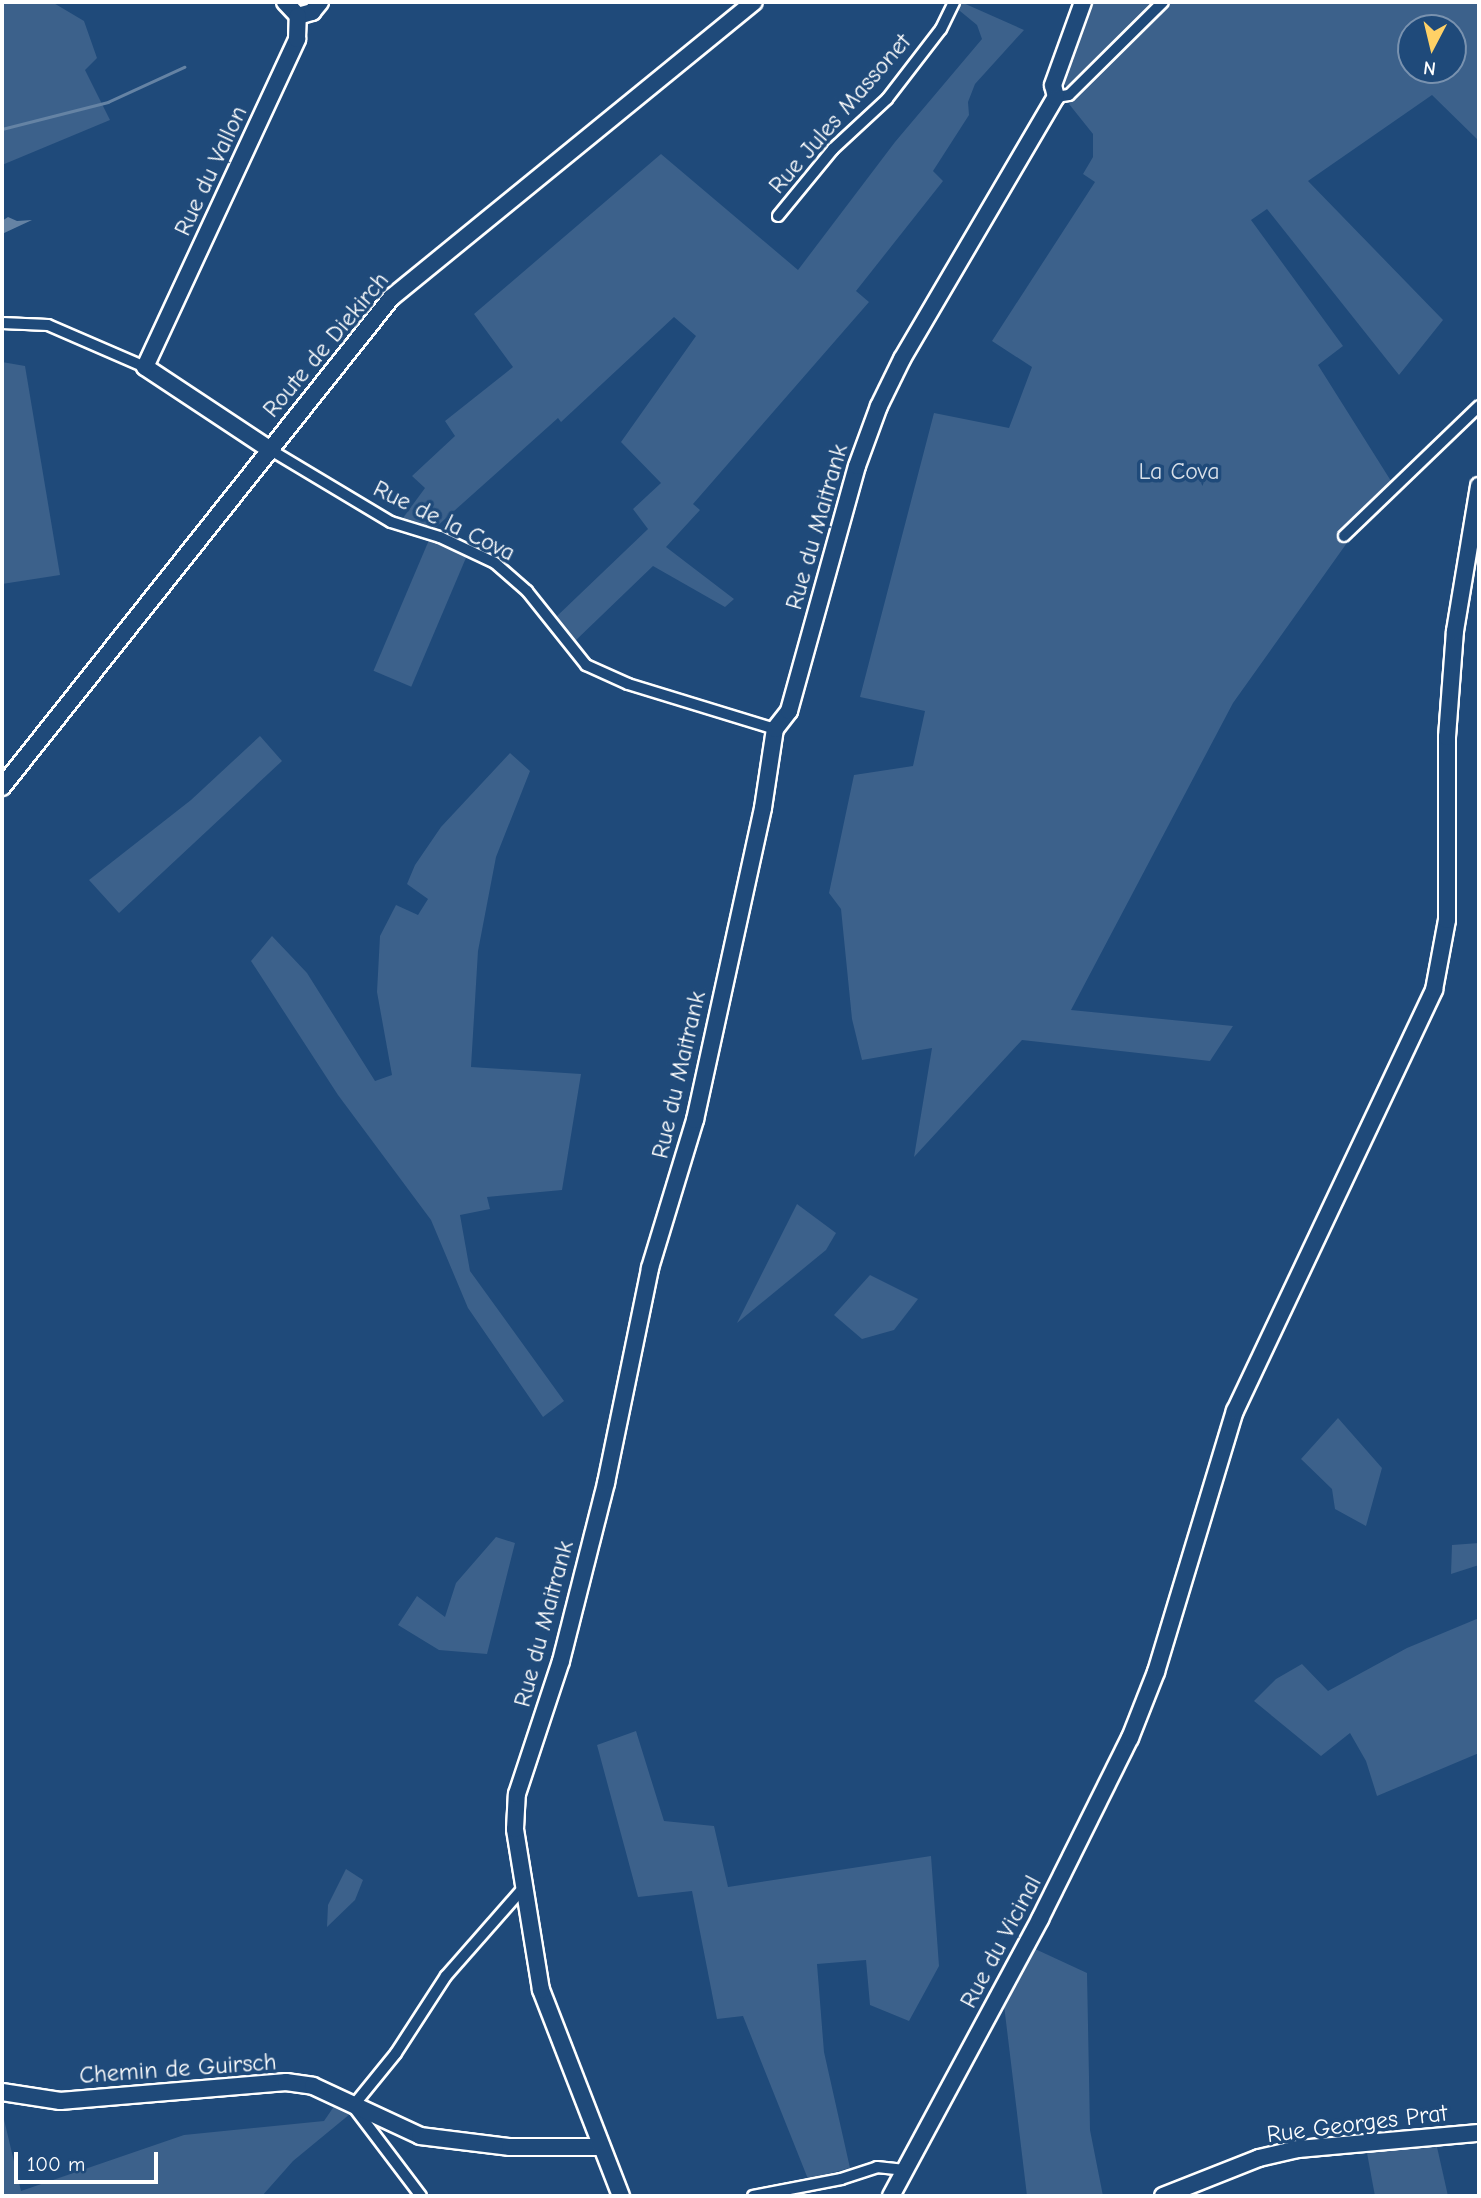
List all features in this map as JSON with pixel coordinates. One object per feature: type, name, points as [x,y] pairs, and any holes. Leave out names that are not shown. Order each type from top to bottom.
[{"type":"street","points":[[285,2],[298,16],[312,12],[320,2]]},
{"type":"street","name":"Route de Diekirch","points":[[3,782],[391,298],[754,2]]},
{"type":"street","name":"Rue Jules Massonet","points":[[778,216],[833,149],[887,99],[941,29],[954,2]]},
{"type":"street","name":"Rue du Maitrank","points":[[621,2196],[599,2147],[545,2006],[515,1829],[517,1794],[563,1656],[606,1483],[650,1268],[695,1120],[762,808],[775,729],[789,711],[857,466],[879,406],[1056,97],[1053,85],[1083,2]]},
{"type":"street","points":[[1056,97],[1069,95],[1163,2]]},
{"type":"street","name":"Rue du Vallon","points":[[145,367],[297,39],[298,16]]},
{"type":"street","points":[[2,323],[48,325],[145,367],[269,449]]},
{"type":"street","points":[[1344,536],[1479,406]]},
{"type":"street","name":"Rue de la Cova","points":[[269,449],[391,522],[440,537],[495,563],[527,591],[566,645],[592,669],[775,729]]},
{"type":"street","name":"Rue du Vicinal","points":[[891,2196],[1040,1920],[1144,1705],[1235,1411],[1438,976],[1447,920],[1447,737],[1455,631],[1479,486]]},
{"type":"street","points":[[421,2196],[353,2106],[396,2053],[446,1976],[525,1886]]},
{"type":"street","name":"Chemin de Guirsch","points":[[2,2092],[60,2101],[286,2082],[313,2086],[393,2127],[444,2141],[536,2148],[599,2147]]},
{"type":"street","name":"Rue Georges Prat","points":[[1163,2196],[1259,2158],[1298,2149],[1479,2133]]},
{"type":"street","points":[[753,2196],[841,2179],[877,2166],[905,2171]]},
{"type":"green space","points":[[2,2],[52,2],[84,21],[97,58],[85,70],[110,120],[2,165]]},
{"type":"green space","points":[[949,2],[961,2],[1024,30],[975,84],[968,102],[969,115],[933,171],[943,181],[856,291],[869,302],[693,504],[700,510],[666,547],[734,599],[725,607],[653,566],[574,642],[556,617],[648,529],[633,509],[661,483],[621,442],[696,336],[674,317],[561,422],[558,418],[435,528],[403,518],[425,488],[412,476],[455,436],[445,421],[513,367],[474,314],[661,154],[798,270],[895,142],[982,39],[977,25]]},
{"type":"green space","points":[[1094,2],[1156,2],[1068,88],[1063,83]]},
{"type":"green space","name":"La Cova","points":[[1169,2],[1479,2],[1479,141],[1432,95],[1308,181],[1443,320],[1399,375],[1267,209],[1251,220],[1343,346],[1318,365],[1391,481],[1233,703],[1071,1010],[1233,1026],[1210,1061],[1022,1040],[914,1157],[932,1048],[862,1060],[852,1019],[841,909],[829,893],[854,775],[913,766],[925,711],[860,697],[934,413],[1009,428],[1032,367],[992,341],[1095,182],[1083,174],[1093,157],[1093,134],[1069,104]]},
{"type":"green space","points":[[2,362],[25,366],[60,575],[2,584]]},
{"type":"green space","points":[[429,540],[467,556],[411,687],[374,671]]},
{"type":"green space","points":[[260,736],[282,761],[119,913],[89,880],[191,800]]},
{"type":"green space","points":[[510,753],[530,771],[496,857],[478,951],[471,1067],[581,1074],[562,1190],[487,1197],[490,1209],[460,1215],[470,1271],[564,1401],[543,1417],[468,1308],[431,1220],[338,1095],[251,961],[272,936],[307,973],[375,1081],[392,1075],[377,992],[380,936],[396,905],[418,915],[428,899],[407,884],[415,865],[441,827]]},
{"type":"green space","points":[[797,1204],[836,1233],[826,1250],[737,1323]]},
{"type":"green space","points":[[870,1275],[918,1299],[894,1330],[862,1339],[834,1315]]},
{"type":"green space","points":[[1338,1418],[1382,1468],[1366,1526],[1335,1509],[1332,1489],[1301,1459]]},
{"type":"green space","points":[[496,1537],[515,1543],[487,1654],[439,1650],[398,1625],[417,1596],[445,1617],[456,1583]]},
{"type":"green space","points":[[1479,1543],[1479,1565],[1451,1574],[1452,1545]]},
{"type":"green space","points":[[1479,1618],[1479,1753],[1377,1796],[1366,1761],[1350,1733],[1321,1756],[1254,1701],[1276,1679],[1302,1664],[1328,1691],[1407,1648]]},
{"type":"green space","points":[[636,1731],[664,1821],[714,1826],[728,1887],[931,1856],[939,1966],[909,2021],[870,2005],[866,1960],[817,1964],[824,2052],[850,2168],[808,2179],[743,2016],[717,2019],[692,1891],[638,1897],[597,1745]]},
{"type":"green space","points":[[346,1869],[363,1880],[355,1900],[327,1927],[328,1905]]},
{"type":"green space","points":[[1033,1948],[1087,1973],[1090,2130],[1103,2196],[1027,2196],[1004,2005]]},
{"type":"green space","points":[[337,2102],[350,2114],[293,2161],[262,2196],[2,2196],[2,2111],[21,2191],[184,2135],[324,2121]]},
{"type":"green space","points":[[1437,2147],[1448,2196],[1375,2196],[1367,2153]]},
{"type":"shaded area","points":[[8,217],[17,221],[32,220],[2,234],[2,221]]},
{"type":"waterway","points":[[2,129],[108,102],[184,67]]}]
